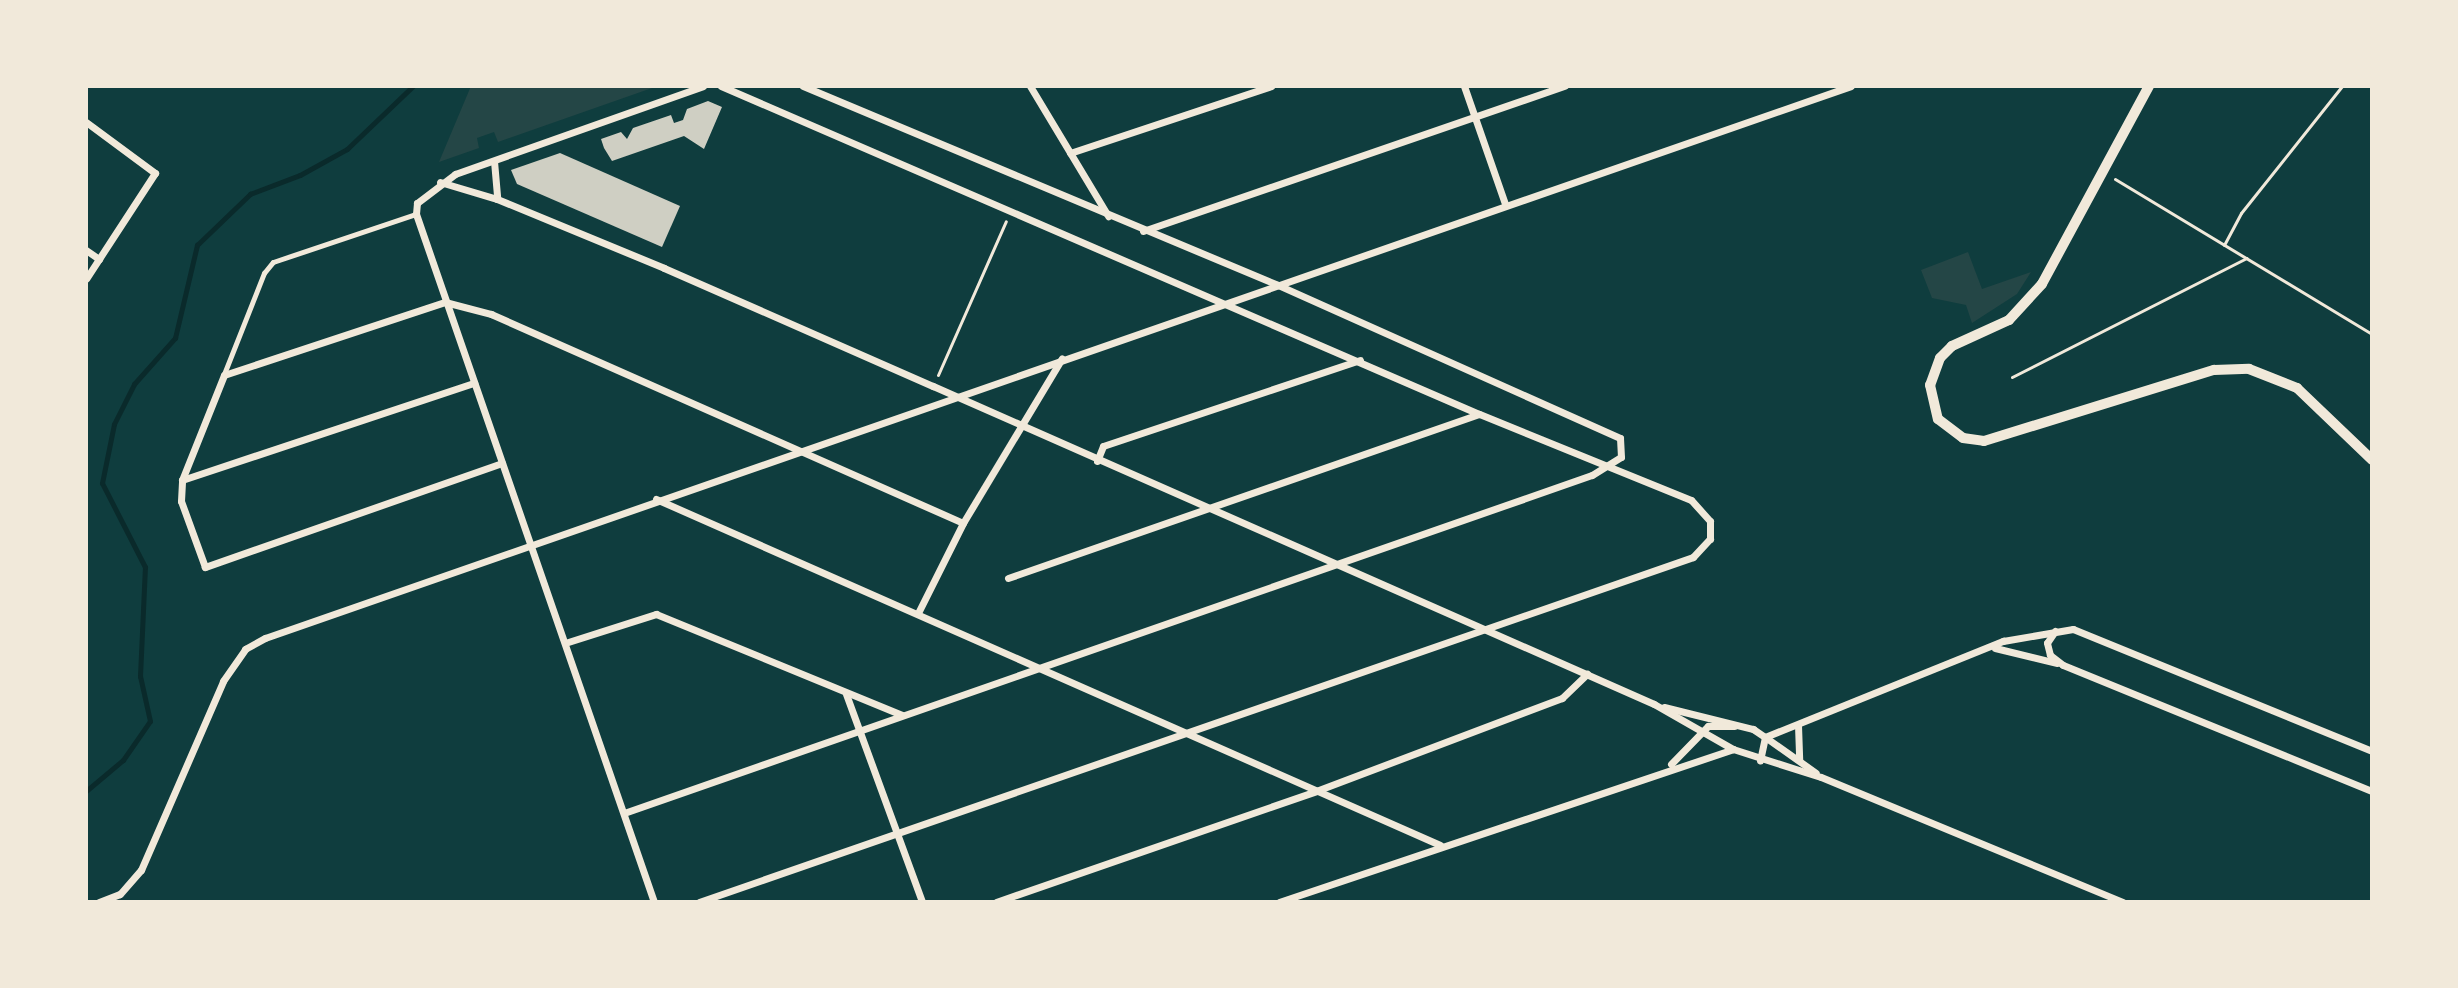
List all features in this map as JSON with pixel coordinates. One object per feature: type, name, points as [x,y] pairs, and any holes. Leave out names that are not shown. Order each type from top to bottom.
[{"type":"main road","points":[[2149,86],[2027,303],[2009,320],[1952,346],[1940,358],[1930,396],[1945,427],[1975,441],[1997,439],[2214,370],[2249,369],[2297,388],[2372,460]]},
{"type":"street","points":[[654,902],[416,214],[417,203],[440,182],[703,86]]},
{"type":"street","points":[[699,902],[1182,731],[1693,557],[1710,539],[1710,521],[1691,500],[1479,414],[721,86]]},
{"type":"street","points":[[624,813],[1338,565],[1608,465],[1621,457],[1620,438],[1278,285],[1109,218],[803,86]]},
{"type":"street","points":[[1030,86],[1109,218]]},
{"type":"street","points":[[1070,153],[1271,86]]},
{"type":"street","points":[[1464,86],[1505,204]]},
{"type":"street","points":[[1142,231],[1565,86]]},
{"type":"street","points":[[99,902],[120,894],[141,870],[223,681],[245,649],[656,499],[1851,86]]},
{"type":"street","points":[[86,122],[155,173],[86,279]]},
{"type":"street","points":[[494,161],[497,199]]},
{"type":"street","points":[[440,182],[497,199],[933,386],[1097,461],[1654,704],[1733,749],[1821,777],[2123,902]]},
{"type":"street","points":[[416,214],[273,262],[264,273],[182,480],[181,501],[205,567],[502,463]]},
{"type":"street","points":[[86,250],[99,259]]},
{"type":"street","points":[[224,375],[445,302],[491,314],[963,523]]},
{"type":"street","points":[[918,613],[963,523],[1063,357]]},
{"type":"street","points":[[1097,461],[1103,446],[1360,360]]},
{"type":"street","points":[[182,480],[474,383]]},
{"type":"street","points":[[1008,578],[1479,414]]},
{"type":"street","points":[[656,499],[1440,845]]},
{"type":"street","points":[[565,643],[656,614],[902,716]]},
{"type":"street","points":[[1765,737],[1993,648],[2003,641],[2073,629],[2372,751]]},
{"type":"street","points":[[2055,631],[2047,643],[2050,655],[2063,665]]},
{"type":"street","points":[[1993,648],[2063,665],[2372,791]]},
{"type":"street","points":[[996,902],[1316,791],[1562,698],[1587,674]]},
{"type":"street","points":[[846,693],[922,902]]},
{"type":"street","points":[[1654,704],[1740,725],[1765,737],[1821,777]]},
{"type":"street","points":[[1670,766],[1702,730],[1740,725]]},
{"type":"street","points":[[1798,725],[1800,762]]},
{"type":"street","points":[[1760,760],[1765,737]]},
{"type":"street","points":[[1279,902],[1670,766],[1733,749]]},
{"type":"path","points":[[2224,245],[2241,213],[2342,86]]},
{"type":"path","points":[[2103,171],[2372,334]]},
{"type":"path","points":[[933,386],[1011,210]]},
{"type":"path","points":[[2012,377],[2247,258]]},
{"type":"shaded area","points":[[471,86],[652,88],[498,142],[494,132],[477,138],[479,148],[439,162]]},
{"type":"shaded area","points":[[1968,252],[1982,289],[2031,272],[2017,294],[1972,323],[1966,305],[1932,298],[1921,270]]},
{"type":"building","points":[[708,101],[722,107],[704,149],[684,136],[612,161],[604,148],[601,139],[621,132],[627,139],[633,128],[671,115],[674,123],[683,120],[687,109]]},
{"type":"building","points":[[560,153],[680,206],[662,247],[517,184],[511,170]]},
{"type":"waterway","points":[[86,791],[123,760],[150,721],[140,676],[145,567],[102,483],[114,424],[134,384],[175,338],[197,245],[250,194],[300,175],[347,149],[413,86]]}]
